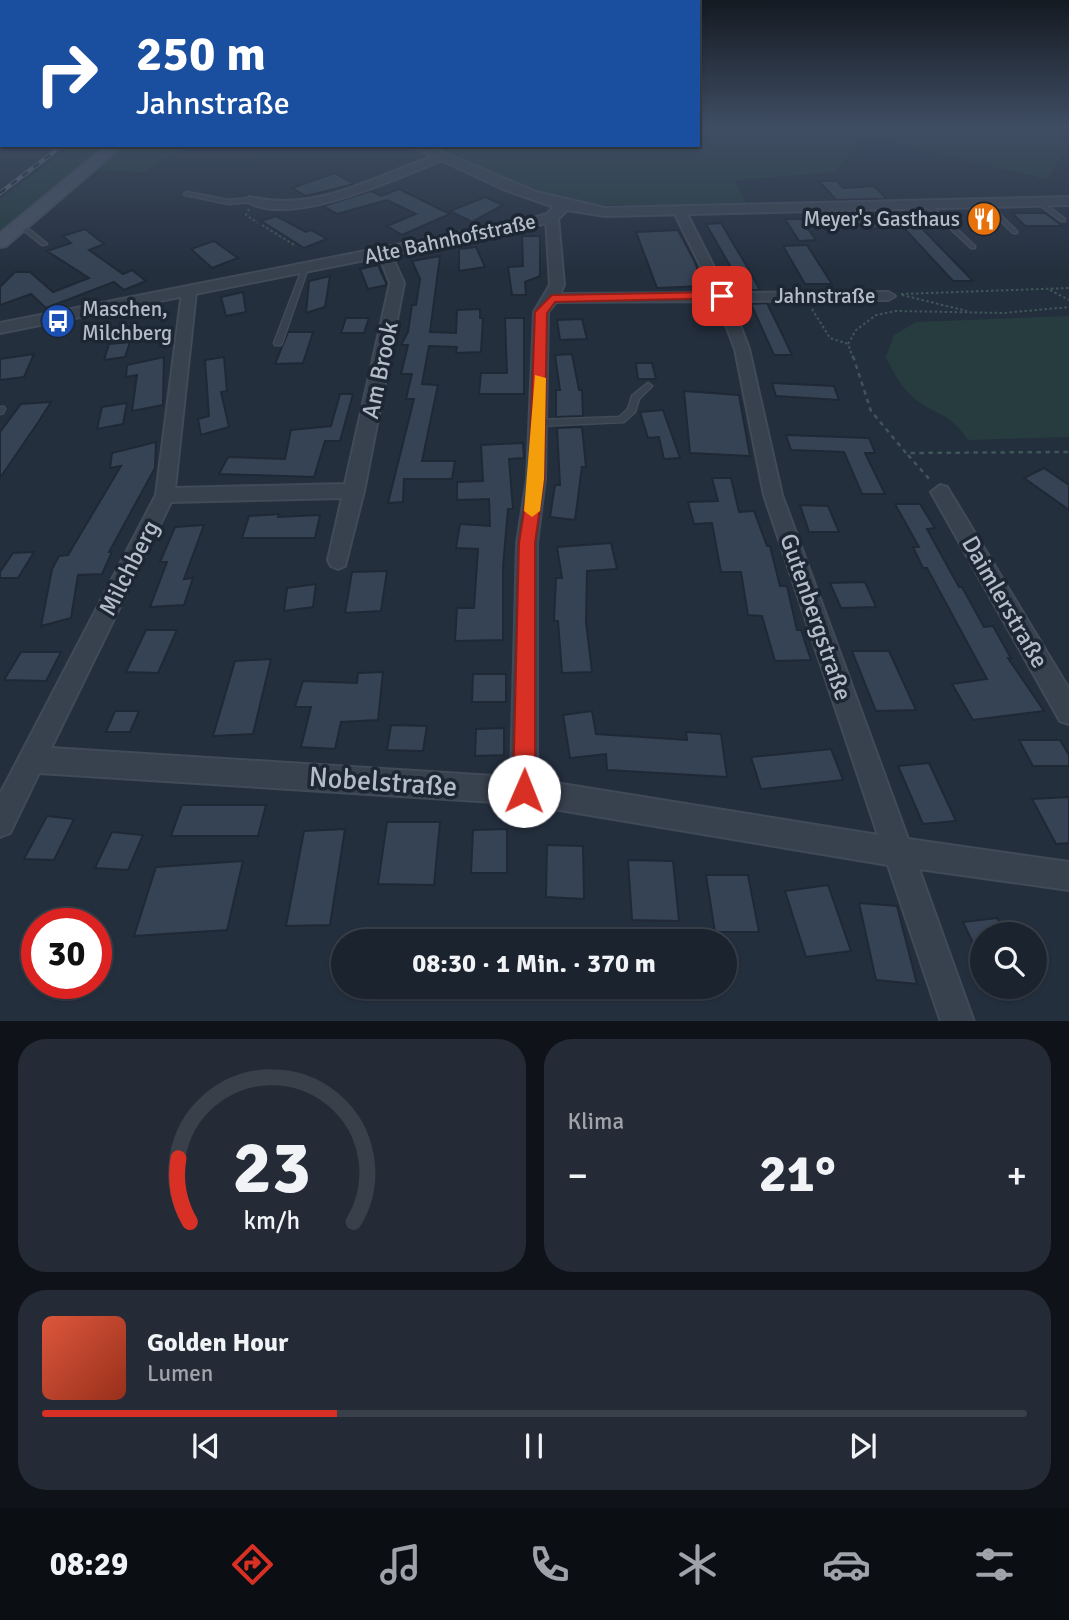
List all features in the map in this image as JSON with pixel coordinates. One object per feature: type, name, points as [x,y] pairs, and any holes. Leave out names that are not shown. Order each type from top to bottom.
[{"type":"main road","points":[[0,242],[80,176]]},
{"type":"street","points":[[250,200],[282,204],[333,197],[391,176]]},
{"type":"street","points":[[481,176],[557,212],[556,285],[552,298],[541,312],[536,479],[527,543],[524,791]]},
{"type":"street","name":"Alte Bahnhofstraße","points":[[0,328],[384,252],[557,212],[680,212],[1069,201]]},
{"type":"street","name":"Gutenbergstraße","points":[[680,212],[722,296],[742,349],[773,495],[958,1021]]},
{"type":"street","name":"Am Brook","points":[[338,560],[355,491],[397,283],[384,252]]},
{"type":"street","name":"Milchberg","points":[[0,823],[165,495],[188,292]]},
{"type":"street","name":"Jahnstraße","points":[[552,298],[888,296]]},
{"type":"street","points":[[165,495],[355,491]]},
{"type":"street","name":"Daimlerstraße","points":[[940,492],[1069,712]]},
{"type":"street","name":"Nobelstraße","points":[[32,760],[524,791],[898,852],[1069,876]]},
{"type":"lane","points":[[187,194],[229,202],[250,200]]},
{"type":"lane","points":[[1039,202],[1063,220]]},
{"type":"lane","points":[[985,203],[1014,232]]},
{"type":"lane","points":[[928,205],[973,247]]},
{"type":"lane","points":[[16,229],[28,232],[44,244]]},
{"type":"lane","points":[[278,343],[305,268]]},
{"type":"lane","points":[[538,423],[621,420],[632,410],[635,398],[648,386]]},
{"type":"path","points":[[262,225],[296,246]]},
{"type":"path","points":[[1047,288],[1069,300]]},
{"type":"path","points":[[974,312],[899,294],[1069,288]]},
{"type":"path","points":[[804,297],[830,338],[848,344],[858,363],[858,379],[871,411],[940,492]]},
{"type":"path","points":[[848,344],[856,330],[876,315],[896,311],[1004,313],[1069,307]]},
{"type":"path","points":[[906,453],[1069,452]]},
{"type":"green space","points":[[32,176],[67,176],[0,230],[0,199]]},
{"type":"green space","points":[[500,176],[789,176],[735,180],[747,205],[587,205],[538,192]]},
{"type":"green space","points":[[1069,316],[1069,437],[968,440],[949,419],[910,395],[898,380],[886,357],[894,335],[916,322]]},
{"type":"building","points":[[327,176],[339,176],[355,184],[306,196],[292,188]]},
{"type":"building","points":[[819,181],[837,181],[843,188],[874,186],[887,199],[836,200]]},
{"type":"building","points":[[399,189],[450,214],[402,235],[387,226],[416,214],[387,200],[337,214],[323,206],[371,191],[381,196]]},
{"type":"building","points":[[485,197],[503,205],[472,222],[450,211]]},
{"type":"building","points":[[902,212],[911,217],[973,281],[953,281],[903,227],[863,229],[848,213]]},
{"type":"building","points":[[1012,213],[1045,213],[1063,226],[1025,226]]},
{"type":"building","points":[[276,216],[306,232],[311,230],[327,239],[304,248],[261,221]]},
{"type":"building","points":[[785,219],[801,219],[816,240],[799,241]]},
{"type":"building","points":[[721,223],[760,290],[744,290],[706,224]]},
{"type":"building","points":[[85,229],[104,244],[89,250],[123,274],[132,270],[146,281],[124,290],[114,282],[46,308],[31,294],[0,305],[0,287],[15,272],[30,272],[53,292],[89,278],[47,251],[71,243],[63,236]]},
{"type":"building","points":[[678,230],[695,262],[703,286],[657,288],[636,232]]},
{"type":"building","points":[[522,236],[540,236],[540,276],[525,282],[526,295],[512,295],[508,267],[523,266]]},
{"type":"building","points":[[214,241],[238,258],[212,268],[191,249]]},
{"type":"building","points":[[807,245],[832,284],[805,284],[783,246]]},
{"type":"building","points":[[476,247],[485,267],[459,271],[459,249]]},
{"type":"building","points":[[440,256],[430,332],[456,333],[457,310],[480,309],[480,318],[483,318],[481,352],[456,353],[457,347],[429,346],[422,384],[438,385],[422,461],[455,461],[452,479],[404,479],[403,502],[388,503],[414,399],[406,399],[412,374],[401,374],[408,345],[401,345],[408,332],[412,305],[416,305],[420,279],[412,261]]},
{"type":"building","points":[[378,265],[387,285],[368,289],[360,269]]},
{"type":"building","points":[[330,276],[325,307],[306,313],[309,281]]},
{"type":"building","points":[[243,292],[246,312],[226,316],[221,297]]},
{"type":"building","points":[[767,303],[792,355],[774,355],[751,304]]},
{"type":"building","points":[[346,318],[369,318],[364,333],[341,333]]},
{"type":"building","points":[[505,318],[524,318],[524,394],[479,394],[481,373],[507,373]]},
{"type":"building","points":[[582,319],[587,339],[560,340],[557,320]]},
{"type":"building","points":[[288,332],[313,332],[303,363],[275,364]]},
{"type":"building","points":[[130,342],[125,357],[104,360],[109,344]]},
{"type":"building","points":[[34,354],[24,377],[0,380],[0,359]]},
{"type":"building","points":[[572,354],[579,390],[582,390],[583,416],[556,417],[556,390],[560,390],[555,355]]},
{"type":"building","points":[[164,357],[163,405],[132,411],[137,375],[126,377],[127,365]]},
{"type":"building","points":[[224,357],[227,391],[221,392],[229,427],[201,435],[198,419],[209,416],[205,360]]},
{"type":"building","points":[[636,363],[652,363],[656,379],[638,379]]},
{"type":"building","points":[[772,383],[834,386],[839,400],[776,396]]},
{"type":"building","points":[[684,391],[739,395],[750,456],[690,453]]},
{"type":"building","points":[[340,394],[353,394],[340,441],[325,441],[314,477],[219,474],[228,457],[285,459],[291,430],[331,426]]},
{"type":"building","points":[[51,402],[0,478],[0,432],[21,404]]},
{"type":"building","points":[[127,403],[123,424],[97,429],[102,407]]},
{"type":"building","points":[[663,410],[680,458],[664,459],[659,437],[648,438],[640,412]]},
{"type":"building","points":[[582,427],[586,467],[582,467],[575,520],[550,517],[555,485],[560,485],[557,428]]},
{"type":"building","points":[[786,435],[869,438],[875,453],[865,453],[885,494],[862,494],[844,452],[791,450]]},
{"type":"building","points":[[156,442],[155,468],[109,552],[112,552],[102,574],[78,575],[71,618],[41,626],[52,569],[59,556],[68,555],[121,466],[110,468],[112,453]]},
{"type":"building","points":[[523,443],[524,458],[509,459],[513,509],[508,509],[503,567],[503,640],[455,641],[457,608],[474,608],[478,549],[456,548],[460,524],[490,526],[489,499],[457,500],[457,482],[483,481],[481,445]]},
{"type":"building","points":[[1044,468],[1069,485],[1069,510],[1024,478]]},
{"type":"building","points":[[712,478],[731,478],[739,512],[754,511],[767,546],[770,546],[780,586],[787,586],[797,630],[801,630],[811,660],[775,661],[762,616],[748,615],[741,572],[721,572],[712,523],[694,524],[688,502],[718,501]]},
{"type":"building","points":[[895,504],[920,504],[935,528],[927,529],[959,587],[962,587],[984,627],[993,626],[1011,658],[1008,658],[1044,711],[973,720],[952,684],[987,679],[927,568],[923,568],[913,547],[919,547]]},
{"type":"building","points":[[800,505],[828,506],[839,532],[809,532]]},
{"type":"building","points":[[279,514],[278,517],[320,515],[315,538],[242,538],[249,516]]},
{"type":"building","points":[[204,525],[184,579],[193,578],[184,605],[150,607],[167,562],[160,562],[175,527]]},
{"type":"building","points":[[611,543],[617,569],[587,571],[586,622],[592,672],[562,673],[558,621],[554,621],[556,578],[562,578],[557,547]]},
{"type":"building","points":[[34,552],[18,578],[0,578],[0,572],[13,553]]},
{"type":"building","points":[[387,571],[381,611],[345,613],[352,572]]},
{"type":"building","points":[[865,582],[876,607],[841,608],[830,583]]},
{"type":"building","points":[[316,584],[313,607],[284,611],[287,588]]},
{"type":"building","points":[[146,630],[177,630],[158,673],[126,672]]},
{"type":"building","points":[[852,651],[889,651],[916,710],[876,711]]},
{"type":"building","points":[[21,652],[61,652],[46,681],[4,680]]},
{"type":"building","points":[[271,659],[253,734],[213,736],[235,661]]},
{"type":"building","points":[[383,672],[378,720],[341,722],[335,749],[301,747],[311,707],[295,707],[303,681],[357,683],[358,673]]},
{"type":"building","points":[[473,674],[506,674],[506,702],[472,702]]},
{"type":"building","points":[[115,711],[139,711],[130,732],[106,732]]},
{"type":"building","points":[[592,711],[596,734],[687,740],[686,732],[721,734],[727,777],[607,770],[606,754],[570,758],[563,715]]},
{"type":"building","points":[[391,725],[427,726],[423,751],[387,750]]},
{"type":"building","points":[[504,728],[504,755],[475,756],[476,729]]},
{"type":"building","points":[[1019,740],[1060,740],[1069,755],[1069,766],[1033,766]]},
{"type":"building","points":[[831,749],[843,780],[761,789],[751,757]]},
{"type":"building","points":[[929,763],[956,821],[923,824],[898,766]]},
{"type":"building","points":[[1069,797],[1069,843],[1056,844],[1032,799]]},
{"type":"building","points":[[182,805],[266,805],[258,836],[171,836]]},
{"type":"building","points":[[47,816],[74,819],[54,860],[24,859]]},
{"type":"building","points":[[387,822],[440,822],[434,885],[378,884]]},
{"type":"building","points":[[345,829],[330,925],[286,926],[304,831]]},
{"type":"building","points":[[507,829],[507,873],[471,873],[473,830]]},
{"type":"building","points":[[112,832],[143,835],[128,870],[95,868]]},
{"type":"building","points":[[547,845],[583,846],[584,899],[546,897]]},
{"type":"building","points":[[628,860],[673,861],[679,921],[632,920]]},
{"type":"building","points":[[243,861],[227,930],[134,936],[156,867]]},
{"type":"building","points":[[706,875],[748,875],[759,932],[715,929]]},
{"type":"building","points":[[828,885],[851,951],[806,957],[785,891]]},
{"type":"building","points":[[859,903],[897,906],[917,984],[876,980]]},
{"type":"building","points":[[997,918],[999,922],[970,922],[970,937],[963,922]]},
{"type":"railway","points":[[0,193],[23,176]]},
{"type":"slow traffic","points":[[532,511],[536,479],[539,378]]},
{"type":"place","name":"Meyer's Gasthaus","points":[[984,219]]},
{"type":"place","name":"Maschen, Milchberg","points":[[58,321]]},
{"type":"route","points":[[524,791],[527,543],[536,479],[541,312],[544,304],[552,298],[722,296]]}]
